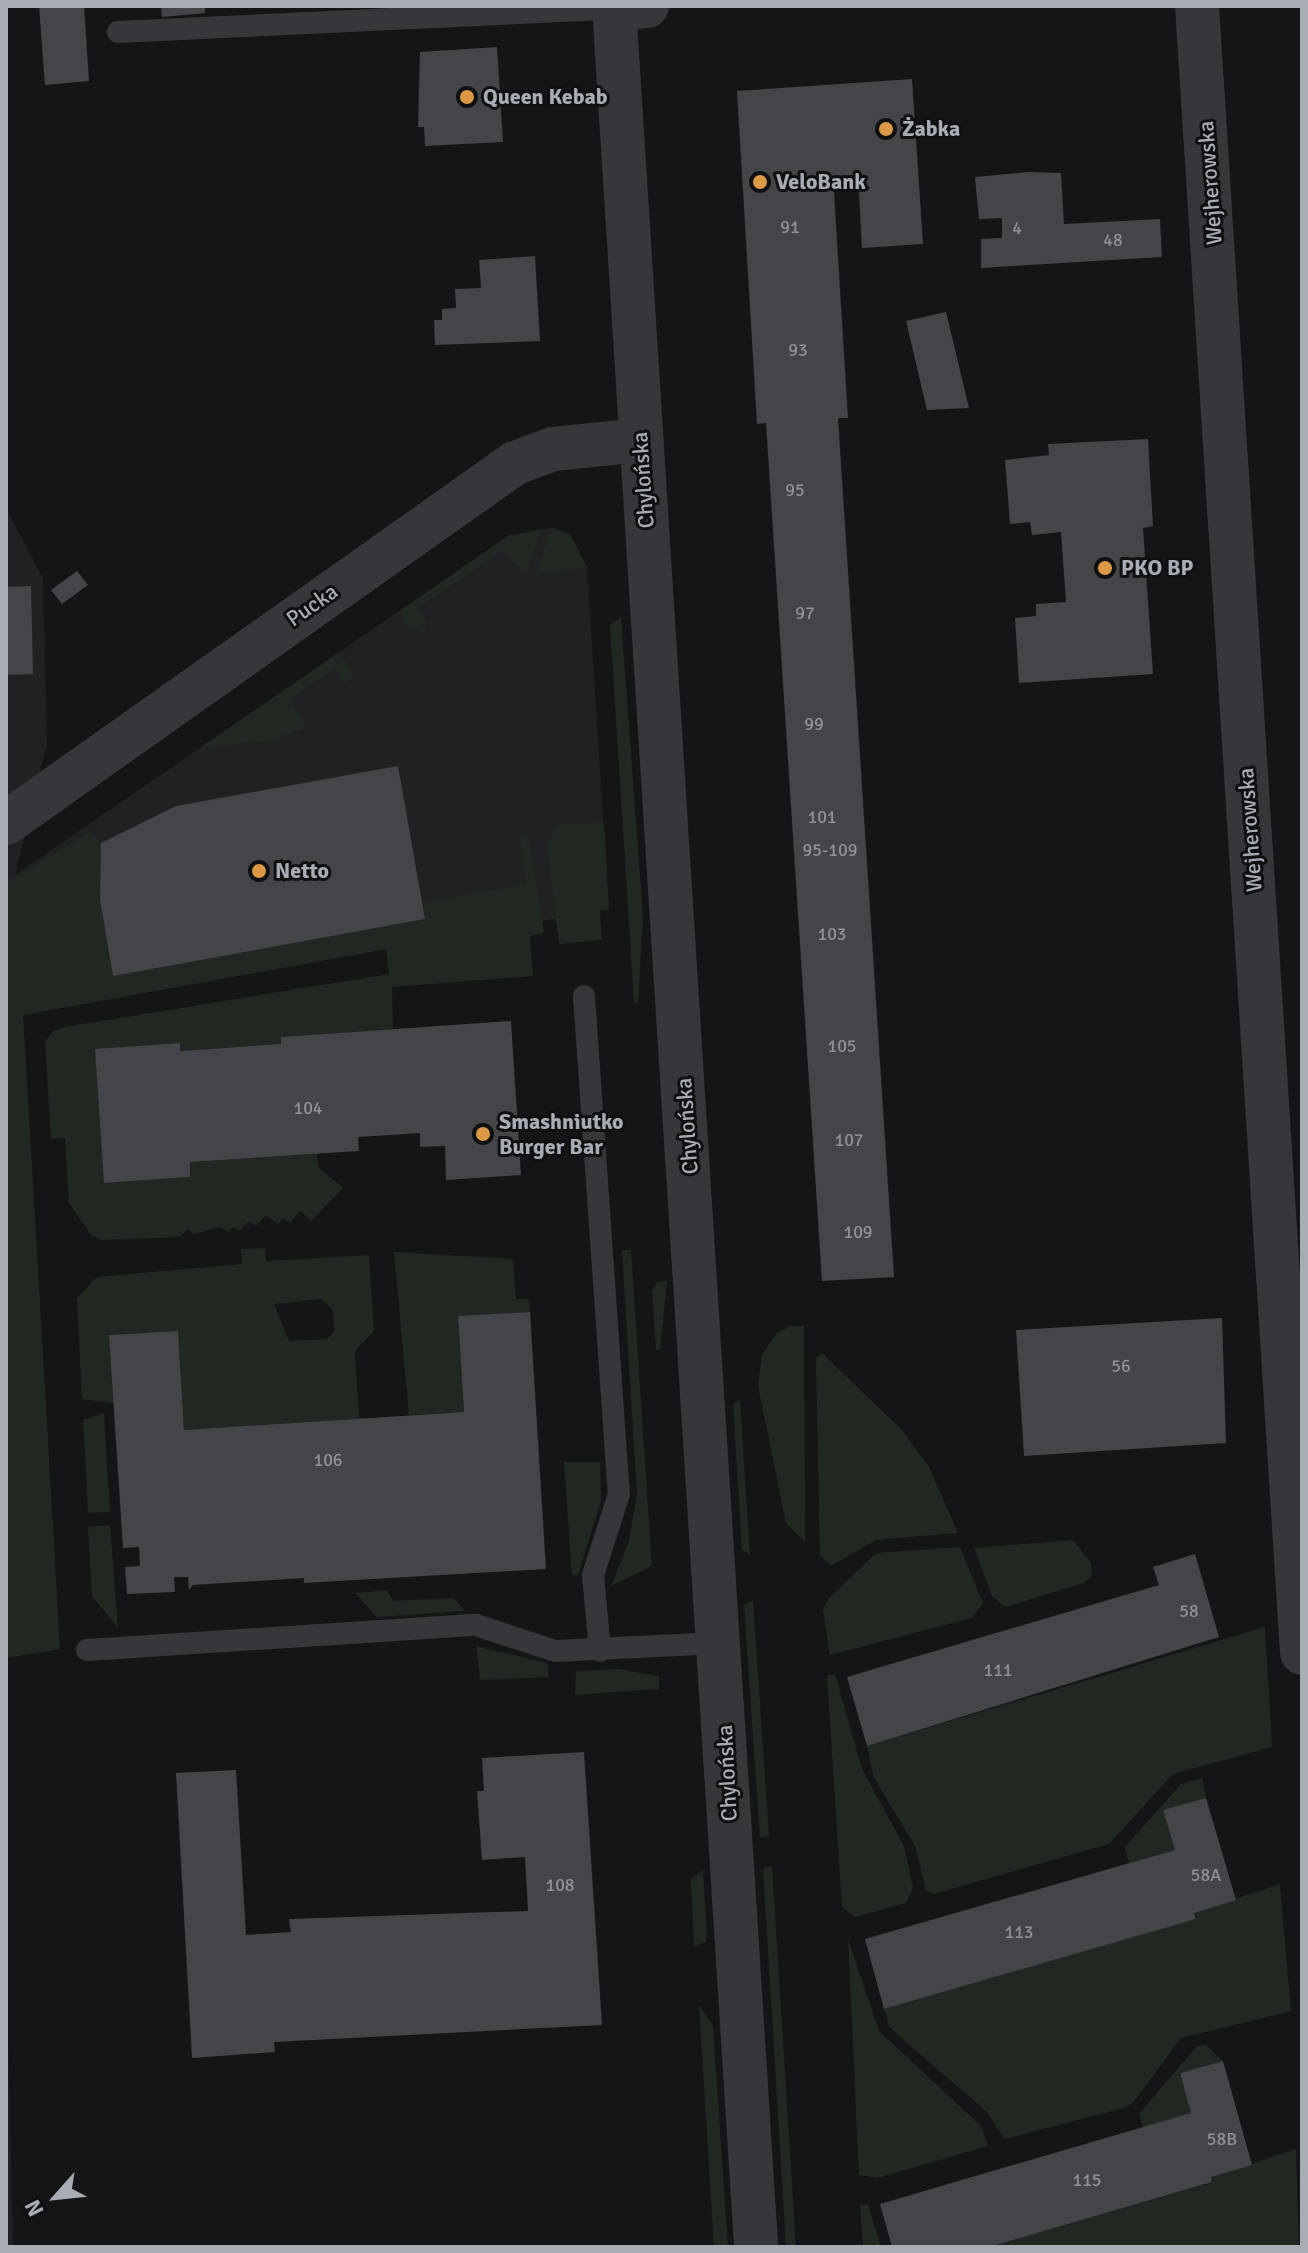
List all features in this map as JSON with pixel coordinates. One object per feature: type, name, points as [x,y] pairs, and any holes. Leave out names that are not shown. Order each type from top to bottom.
[{"type":"street","name":"Wejherowska","points":[[1197,6],[1297,1487],[1302,1653]]},
{"type":"street","name":"Chylońska","points":[[625,7],[640,440],[756,2247]]},
{"type":"street","name":"Pucka","points":[[6,823],[515,463],[553,449],[640,440]]},
{"type":"lane","points":[[118,32],[625,7]]},
{"type":"lane","points":[[584,996],[619,1494],[593,1575],[600,1651]]},
{"type":"lane","points":[[87,1650],[476,1625],[555,1651],[719,1643]]},
{"type":"shaded area","points":[[6,508],[43,578],[47,744],[15,875],[508,536],[552,528],[570,534],[587,568],[609,909],[23,1015],[60,1649],[6,1658]]},
{"type":"shaded area","points":[[552,528],[570,534],[587,568],[536,573]]},
{"type":"shaded area","points":[[541,529],[526,574],[503,550],[417,609],[427,623],[424,632],[406,626],[401,610],[508,536]]},
{"type":"shaded area","points":[[621,617],[643,916],[638,1003],[634,1003],[610,625]]},
{"type":"shaded area","points":[[335,655],[346,661],[353,677],[345,685],[335,669],[290,698],[306,727],[272,740],[200,748]]},
{"type":"shaded area","points":[[604,823],[609,909],[600,911],[602,940],[559,944],[547,845],[558,824]]},
{"type":"shaded area","points":[[90,832],[101,843],[100,899],[113,976],[425,919],[423,903],[526,884],[520,836],[528,836],[544,933],[530,936],[533,976],[392,987],[393,1029],[281,1037],[281,1044],[180,1051],[180,1044],[104,1183],[190,1177],[190,1162],[317,1154],[318,1167],[343,1188],[311,1221],[300,1211],[290,1223],[283,1218],[278,1224],[266,1215],[256,1226],[249,1221],[239,1231],[233,1227],[228,1232],[220,1227],[194,1234],[188,1229],[180,1237],[102,1240],[91,1235],[69,1203],[65,1138],[51,1139],[45,1042],[53,1031],[65,1027],[389,974],[386,949],[23,1015],[60,1649],[6,1658],[6,883]]},
{"type":"shaded area","points":[[265,1248],[266,1261],[369,1255],[374,1331],[355,1351],[359,1419],[184,1430],[178,1331],[110,1335],[114,1403],[82,1399],[77,1298],[97,1277],[242,1264],[241,1249]],"holes":[[[321,1299],[333,1310],[334,1332],[327,1339],[289,1341],[274,1304]]]},
{"type":"shaded area","points":[[622,1250],[631,1250],[652,1566],[611,1586],[628,1544],[637,1496]]},
{"type":"shaded area","points":[[394,1252],[513,1259],[516,1299],[529,1299],[530,1312],[458,1317],[464,1412],[409,1415]]},
{"type":"shaded area","points":[[667,1281],[660,1350],[656,1350],[652,1291],[657,1282]]},
{"type":"shaded area","points":[[790,1326],[804,1326],[805,1542],[786,1523],[758,1386],[762,1354],[777,1333]]},
{"type":"shaded area","points":[[822,1353],[901,1429],[929,1467],[958,1533],[876,1540],[831,1566],[820,1556],[816,1358]]},
{"type":"shaded area","points":[[740,1400],[750,1555],[742,1550],[733,1404]]},
{"type":"shaded area","points":[[104,1413],[110,1512],[88,1513],[83,1420]]},
{"type":"shaded area","points":[[564,1462],[600,1462],[601,1501],[578,1575],[572,1576]]},
{"type":"shaded area","points":[[110,1525],[118,1628],[92,1596],[88,1527]]},
{"type":"shaded area","points":[[1073,1540],[1091,1563],[1092,1576],[1084,1583],[1005,1607],[992,1596],[974,1548]]},
{"type":"shaded area","points":[[960,1547],[983,1603],[972,1618],[830,1655],[823,1610],[828,1599],[876,1553]]},
{"type":"shaded area","points":[[387,1590],[393,1601],[454,1598],[465,1611],[377,1617],[355,1593]]},
{"type":"shaded area","points":[[753,1600],[769,1836],[760,1838],[744,1605]]},
{"type":"shaded area","points":[[1265,1627],[1272,1747],[1173,1774],[1109,1844],[934,1894],[926,1891],[915,1846],[874,1778],[867,1746]]},
{"type":"shaded area","points":[[476,1646],[547,1663],[549,1677],[480,1680]]},
{"type":"shaded area","points":[[618,1669],[659,1676],[659,1689],[575,1695],[576,1671]]},
{"type":"shaded area","points":[[835,1674],[862,1769],[904,1846],[913,1888],[906,1903],[855,1917],[842,1907],[827,1676]]},
{"type":"shaded area","points":[[1202,1778],[1206,1798],[1163,1811],[1175,1850],[1129,1863],[1125,1847],[1181,1784]]},
{"type":"shaded area","points":[[772,1866],[796,2247],[786,2247],[763,1868]]},
{"type":"shaded area","points":[[703,1870],[707,1935],[706,1942],[694,1947],[691,1879]]},
{"type":"shaded area","points":[[1280,1884],[1291,2011],[1181,2038],[1133,2103],[1124,2108],[1004,2139],[987,2112],[889,2027],[884,2009],[1196,1919],[1195,1912]]},
{"type":"shaded area","points":[[848,1939],[879,2031],[981,2126],[988,2146],[877,2178],[859,2175]]},
{"type":"shaded area","points":[[6,1951],[13,2247],[6,2247]]},
{"type":"shaded area","points":[[699,2005],[713,2026],[728,2247],[714,2247]]},
{"type":"shaded area","points":[[1206,2045],[1223,2061],[1180,2073],[1191,2113],[1143,2128],[1139,2114],[1197,2046]]},
{"type":"shaded area","points":[[1296,2149],[1299,2247],[989,2247],[1211,2183],[1211,2177]]},
{"type":"shaded area","points":[[868,2204],[881,2247],[863,2247],[860,2205]]},
{"type":"building","points":[[39,6],[84,6],[89,81],[45,85]]},
{"type":"building","points":[[161,6],[205,6],[205,13],[162,17]]},
{"type":"building","points":[[497,47],[503,142],[425,146],[424,127],[418,127],[420,52]]},
{"type":"building","points":[[912,79],[923,244],[862,248],[858,175],[833,176],[848,418],[838,418],[894,1277],[822,1281],[766,423],[757,424],[737,91]]},
{"type":"building","points":[[1029,172],[1061,173],[1064,224],[1160,219],[1162,257],[981,268],[981,239],[1002,238],[1002,218],[979,219],[975,177]]},
{"type":"building","points":[[535,256],[540,341],[435,345],[434,320],[442,320],[442,309],[456,308],[455,289],[481,288],[479,260]]},
{"type":"building","points":[[946,312],[969,408],[927,410],[906,321]]},
{"type":"building","name":"PKO BP","points":[[1148,439],[1153,526],[1143,528],[1153,674],[1019,683],[1015,618],[1036,616],[1036,604],[1066,602],[1061,532],[1032,535],[1030,522],[1010,524],[1005,460],[1049,455],[1048,444]]},
{"type":"building","points":[[77,571],[88,585],[62,604],[51,590]]},
{"type":"building","points":[[31,586],[33,674],[6,675],[6,587]]},
{"type":"building","name":"Netto","points":[[398,766],[425,919],[113,976],[100,899],[101,843],[176,806]]},
{"type":"building","points":[[511,1021],[521,1175],[446,1180],[445,1146],[420,1147],[420,1133],[358,1137],[359,1151],[190,1162],[190,1177],[104,1183],[95,1049],[180,1043],[180,1051],[281,1044],[281,1037]]},
{"type":"building","points":[[530,1312],[546,1569],[304,1583],[304,1578],[193,1585],[189,1590],[188,1577],[174,1577],[175,1592],[127,1594],[125,1567],[140,1566],[139,1547],[123,1548],[109,1335],[178,1331],[184,1430],[464,1412],[458,1316]]},
{"type":"building","points":[[1222,1318],[1226,1443],[1024,1456],[1016,1330]]},
{"type":"building","points":[[1195,1554],[1219,1637],[867,1746],[847,1677],[1159,1585],[1153,1567]]},
{"type":"building","points":[[584,1752],[602,2025],[274,2042],[275,2052],[192,2058],[176,1773],[236,1770],[246,1935],[291,1932],[289,1919],[528,1911],[525,1857],[482,1860],[477,1791],[484,1791],[482,1758]]},
{"type":"building","points":[[1206,1798],[1236,1900],[1194,1913],[1196,1919],[884,2009],[865,1939],[1175,1850],[1163,1810]]},
{"type":"building","points":[[1223,2061],[1252,2165],[1211,2177],[1212,2182],[989,2247],[892,2247],[880,2204],[1191,2113],[1180,2073]]},
{"type":"place","name":"Queen Kebab","points":[[467,97]]},
{"type":"place","name":"Żabka","points":[[886,129]]},
{"type":"place","name":"VeloBank","points":[[760,182]]},
{"type":"place","name":"PKO BP","points":[[1105,568]]},
{"type":"place","name":"Netto","points":[[259,871]]},
{"type":"place","name":"Smashniutko Burger Bar","points":[[483,1134]]}]
